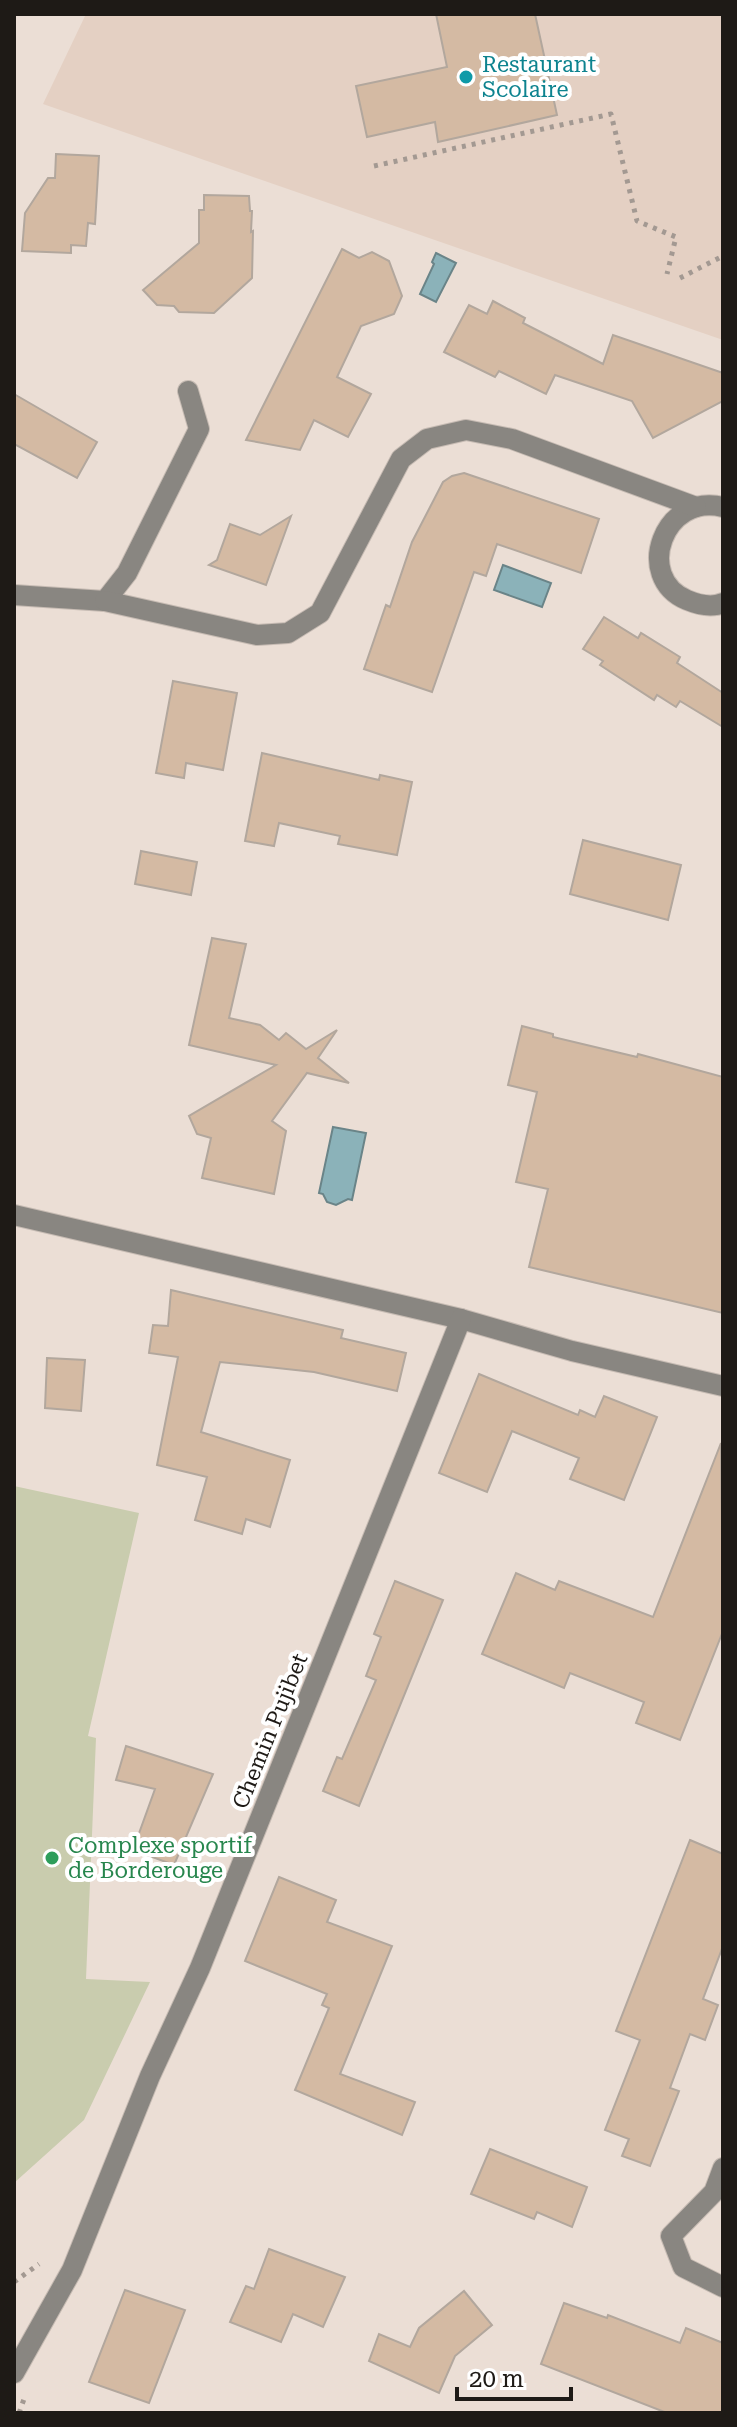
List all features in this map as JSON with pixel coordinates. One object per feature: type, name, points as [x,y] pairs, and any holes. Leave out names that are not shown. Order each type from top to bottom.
[{"type":"street","points":[[105,601],[127,573],[199,429],[188,391]]},
{"type":"street","points":[[14,595],[105,601],[257,635],[288,633],[320,613],[401,459],[427,439],[466,430],[512,439],[696,507]]},
{"type":"street","points":[[723,507],[696,507],[679,515],[666,529],[659,547],[659,566],[667,584],[681,598],[699,605],[723,603]]},
{"type":"street","points":[[14,1215],[461,1319],[572,1351],[723,1386]]},
{"type":"street","name":"Chemin Pujibet","points":[[14,2373],[72,2270],[150,2076],[206,1953],[461,1319]]},
{"type":"street","points":[[723,2168],[714,2192],[671,2236],[683,2267],[723,2287]]},
{"type":"path","points":[[374,166],[611,114],[637,221],[676,237],[667,274]]},
{"type":"path","points":[[680,278],[723,256]]},
{"type":"path","points":[[14,2282],[50,2257],[44,2271]]},
{"type":"shaded area","points":[[86,14],[723,14],[723,340],[43,104]]},
{"type":"green space","name":"Complexe sportif de Borderouge","points":[[14,1486],[139,1513],[88,1736],[96,1738],[86,1979],[150,1982],[84,2120],[14,2183]]},
{"type":"water","points":[[436,253],[456,263],[436,302],[420,294]]},
{"type":"water","points":[[503,565],[551,583],[542,607],[494,590]]},
{"type":"water","points":[[333,1127],[366,1133],[352,1200],[336,1205],[327,1202],[319,1193]]},
{"type":"building","name":"Restaurant Scolaire","points":[[436,14],[535,14],[557,115],[438,142],[435,122],[367,137],[356,86],[447,67]]},
{"type":"building","points":[[56,154],[99,156],[95,224],[88,223],[86,246],[71,245],[71,253],[22,251],[25,213],[48,178],[55,178]]},
{"type":"building","points":[[204,195],[249,196],[253,231],[252,278],[214,313],[179,312],[174,306],[157,305],[143,290],[199,243],[199,210],[204,210]]},
{"type":"building","points":[[342,249],[359,258],[372,252],[389,261],[402,296],[394,314],[361,326],[337,377],[371,394],[348,437],[314,420],[300,450],[246,440]]},
{"type":"building","points":[[493,301],[525,318],[523,323],[603,364],[613,335],[723,373],[723,401],[653,438],[632,401],[555,375],[546,394],[499,371],[495,377],[444,352],[469,305],[487,314]]},
{"type":"building","points":[[14,394],[97,442],[77,478],[14,444]]},
{"type":"building","points":[[464,473],[599,519],[581,573],[497,544],[486,576],[474,572],[432,692],[364,669],[386,605],[390,607],[412,542],[443,482]]},
{"type":"building","points":[[291,516],[266,585],[209,565],[217,560],[230,524],[260,535]]},
{"type":"building","points":[[604,617],[638,638],[641,633],[680,657],[677,663],[723,693],[723,727],[680,701],[676,707],[657,695],[654,700],[600,665],[603,661],[583,649]]},
{"type":"building","points":[[173,681],[237,693],[223,770],[186,763],[184,778],[156,773]]},
{"type":"building","points":[[262,753],[379,780],[380,775],[412,782],[397,855],[338,844],[340,836],[279,823],[274,846],[245,841]]},
{"type":"building","points":[[583,840],[681,865],[668,920],[570,894]]},
{"type":"building","points":[[141,851],[197,862],[191,895],[135,884]]},
{"type":"building","points":[[212,938],[246,944],[229,1018],[260,1025],[279,1040],[286,1033],[306,1049],[337,1030],[318,1058],[349,1083],[307,1073],[272,1121],[286,1131],[274,1194],[202,1178],[211,1138],[197,1134],[189,1116],[276,1065],[189,1045]]},
{"type":"building","points":[[522,1026],[553,1034],[553,1037],[637,1057],[638,1054],[723,1077],[723,1313],[529,1267],[548,1189],[516,1182],[537,1092],[508,1085]]},
{"type":"building","points":[[171,1290],[343,1330],[341,1338],[406,1353],[397,1391],[314,1372],[220,1362],[201,1432],[290,1460],[270,1527],[246,1519],[242,1534],[195,1520],[207,1477],[157,1465],[178,1357],[149,1353],[153,1325],[168,1326]]},
{"type":"building","points":[[47,1358],[85,1360],[81,1411],[45,1408]]},
{"type":"building","points":[[479,1374],[578,1415],[580,1410],[595,1417],[604,1396],[657,1417],[624,1500],[570,1479],[579,1458],[512,1431],[487,1492],[439,1473]]},
{"type":"building","points":[[721,1443],[723,1631],[680,1740],[636,1723],[644,1702],[570,1673],[564,1688],[482,1654],[516,1573],[555,1590],[559,1581],[653,1617]]},
{"type":"building","points":[[395,1581],[443,1600],[359,1806],[323,1791],[337,1757],[342,1759],[376,1680],[366,1676],[381,1637],[374,1634]]},
{"type":"building","points":[[126,1746],[213,1774],[174,1865],[133,1850],[155,1789],[116,1780]]},
{"type":"building","points":[[690,1840],[723,1854],[723,1946],[703,1999],[718,2005],[705,2040],[690,2034],[670,2088],[679,2091],[650,2166],[622,2156],[629,2139],[605,2130],[640,2040],[616,2031]]},
{"type":"building","points":[[279,1877],[336,1900],[327,1922],[392,1946],[340,2074],[415,2102],[402,2135],[295,2090],[329,2008],[322,2005],[327,1994],[245,1961]]},
{"type":"building","points":[[490,2149],[587,2187],[572,2227],[537,2212],[534,2219],[471,2194]]},
{"type":"building","points":[[269,2249],[345,2277],[323,2327],[293,2314],[281,2342],[230,2322],[246,2286],[254,2289]]},
{"type":"building","points":[[125,2290],[185,2310],[149,2403],[89,2382]]},
{"type":"building","points":[[464,2291],[492,2325],[455,2356],[439,2393],[369,2361],[379,2334],[410,2347],[419,2328]]},
{"type":"building","points":[[564,2303],[607,2318],[608,2315],[680,2343],[686,2328],[723,2343],[723,2413],[667,2413],[541,2364]]},
{"type":"place","name":"Restaurant Scolaire","points":[[466,77]]},
{"type":"place","name":"Complexe sportif de Borderouge","points":[[52,1858]]}]
